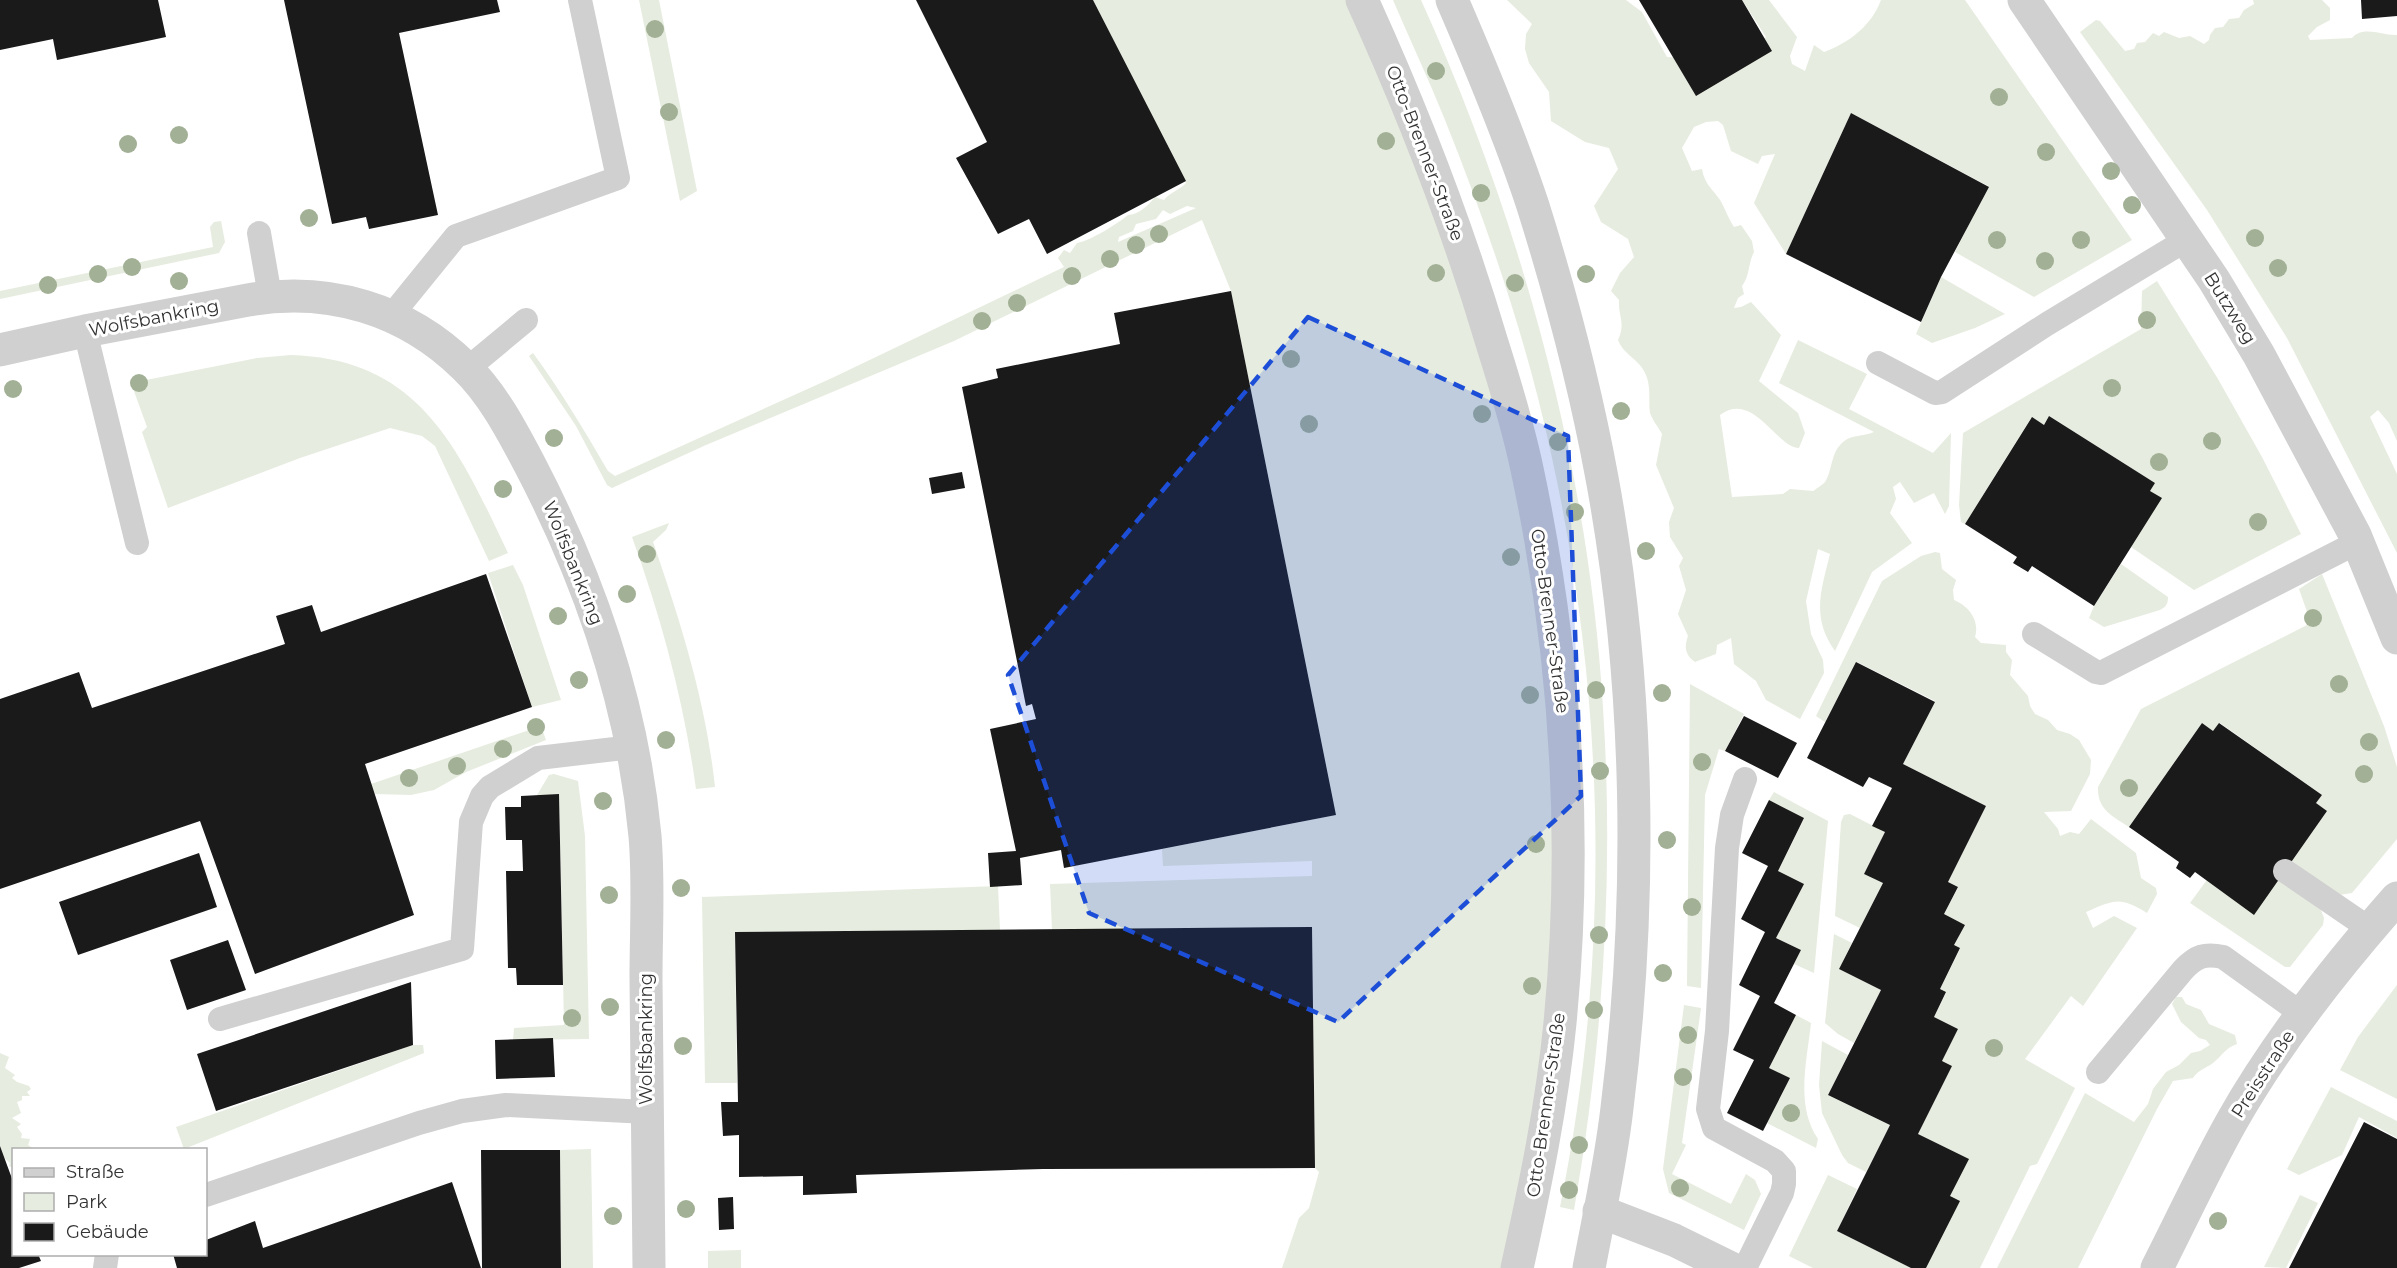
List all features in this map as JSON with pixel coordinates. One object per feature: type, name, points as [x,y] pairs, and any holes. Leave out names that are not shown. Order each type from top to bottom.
[{"type":"street","name":"Otto-Brenner-Straße","points":[[1362,0],[1427,150],[1454,223],[1507,392],[1529,480],[1560,669],[1569,826],[1560,1023],[1542,1147],[1517,1268]]},
{"type":"street","points":[[1452,0],[1492,96],[1532,204],[1583,388],[1602,478],[1614,552],[1629,691],[1634,822],[1634,896],[1621,1078],[1610,1158],[1589,1268]]},
{"type":"street","name":"Butzweg","points":[[2024,0],[2186,240],[2271,375],[2358,542],[2397,638]]},
{"type":"street","name":"Wolfsbankring","points":[[0,350],[85,331],[270,296],[310,295],[336,298],[378,309],[420,332],[467,369],[493,402],[513,433],[563,532],[596,616],[632,747],[645,839],[648,1268]]},
{"type":"street","name":"Preisstraße","points":[[2157,1268],[2232,1120],[2261,1074],[2302,1014],[2397,898]]},
{"type":"street","points":[[1599,1212],[1674,1240],[1731,1268]]},
{"type":"lane","points":[[391,316],[456,236],[618,178],[580,0]]},
{"type":"lane","points":[[259,233],[270,296]]},
{"type":"lane","points":[[1878,363],[1935,393],[1942,392],[2186,240]]},
{"type":"lane","points":[[467,369],[526,320]]},
{"type":"lane","points":[[85,331],[137,543]]},
{"type":"lane","points":[[2034,634],[2101,673],[2358,542]]},
{"type":"lane","points":[[220,1019],[462,949],[471,822],[482,796],[490,787],[538,758],[632,747]]},
{"type":"lane","points":[[1745,779],[1732,815],[1727,848],[1718,1020],[1708,1109],[1714,1128],[1775,1161],[1784,1171],[1785,1178],[1782,1193],[1745,1268]]},
{"type":"lane","points":[[2285,871],[2370,929]]},
{"type":"lane","points":[[2098,1072],[2183,970],[2191,961],[2201,956],[2211,954],[2223,957],[2302,1014]]},
{"type":"lane","points":[[207,1195],[419,1122],[462,1111],[506,1105],[647,1112]]},
{"type":"highlighted area","points":[[1308,317],[1568,436],[1581,796],[1338,1022],[1089,913],[1008,675]]},
{"type":"green space","points":[[639,0],[659,0],[697,191],[680,201]]},
{"type":"green space","points":[[1093,0],[1362,0],[1510,403],[1569,826],[1517,1268],[1282,1268],[1299,1218],[1309,1208],[1319,1172],[1315,1168],[1312,928],[1052,930],[1050,884],[1312,876],[1312,861],[1163,866],[1162,849],[1336,815],[1231,291],[1202,220],[954,341],[706,445],[612,488],[607,485],[576,426],[529,356],[533,353],[572,411],[608,471],[615,476],[832,378],[1064,267],[1058,258],[1064,250],[1070,253],[1077,243],[1096,236],[1128,215],[1139,211],[1155,197],[1164,200],[1186,183]],"holes":[[[1187,206],[1196,208],[1118,242],[1119,237],[1133,231],[1136,224],[1156,219],[1163,210],[1170,214]]]},
{"type":"green space","points":[[1393,0],[1421,0],[1457,83],[1489,169],[1544,346],[1583,527],[1595,618],[1603,708],[1607,834],[1604,959],[1599,1022],[1574,1210],[1560,1207],[1578,1106],[1589,1004],[1595,903],[1595,801],[1589,700],[1577,599],[1560,498],[1538,398],[1518,328],[1484,223],[1458,154],[1433,90]]},
{"type":"green space","points":[[1507,0],[1626,0],[1642,12],[1667,57],[1743,61],[1766,37],[1742,0],[1769,0],[1797,37],[1790,56],[1792,64],[1805,71],[1814,45],[1824,52],[1851,38],[1866,25],[1881,0],[1965,0],[2132,240],[2034,297],[1955,252],[1988,186],[1851,113],[1786,254],[1754,203],[1775,154],[1762,156],[1758,164],[1731,151],[1723,125],[1718,121],[1706,122],[1694,127],[1682,148],[1692,171],[1702,169],[1707,183],[1720,200],[1734,227],[1741,225],[1752,241],[1754,252],[1742,286],[1744,294],[1738,298],[1734,308],[1751,302],[1781,335],[1759,381],[1798,413],[1805,433],[1799,448],[1791,446],[1754,414],[1732,409],[1720,415],[1732,497],[1783,494],[1790,489],[1813,491],[1825,482],[1836,451],[1843,442],[1874,432],[1779,383],[1798,340],[1867,374],[1849,409],[1933,453],[1951,433],[1949,506],[1945,514],[1934,493],[1914,503],[1900,482],[1893,487],[1896,499],[1890,513],[1912,543],[1872,572],[1835,651],[1823,627],[1820,615],[1821,592],[1830,554],[1818,549],[1806,601],[1811,634],[1823,660],[1824,673],[1800,719],[1766,700],[1756,681],[1734,664],[1731,638],[1717,645],[1716,654],[1695,662],[1687,654],[1688,636],[1678,614],[1686,590],[1679,566],[1683,558],[1670,537],[1669,522],[1674,508],[1656,465],[1662,434],[1650,413],[1649,387],[1646,376],[1618,340],[1622,324],[1619,300],[1611,291],[1620,273],[1634,257],[1628,239],[1601,222],[1594,206],[1618,169],[1609,148],[1585,142],[1551,121],[1549,92],[1529,63],[1525,49],[1526,34],[1532,24]]},
{"type":"green space","points":[[2253,0],[2322,0],[2330,8],[2330,20],[2317,27],[2308,36],[2310,40],[2352,38],[2362,32],[2397,35],[2397,441],[2389,423],[2378,410],[2370,417],[2397,474],[2397,553],[2287,338],[2207,210],[2080,32],[2096,20],[2100,21],[2125,51],[2134,49],[2137,43],[2145,42],[2153,33],[2159,36],[2164,32],[2179,38],[2190,36],[2204,44],[2209,40],[2215,28],[2223,27],[2229,19],[2239,18],[2244,10],[2254,4]]},
{"type":"green space","points":[[221,221],[225,242],[219,253],[0,299],[0,291],[213,247],[210,227],[214,222]]},
{"type":"green space","points":[[1941,277],[2005,314],[1975,328],[1932,343],[1916,334]]},
{"type":"green space","points":[[2157,281],[2218,379],[2262,457],[2301,534],[2194,590],[2131,547],[2150,491],[2155,483],[2049,416],[2044,425],[2031,418],[1965,524],[1961,522],[1959,505],[1963,433],[2141,329],[2142,291]]},
{"type":"green space","points":[[291,355],[336,360],[373,373],[404,392],[430,417],[452,446],[472,479],[508,553],[489,561],[435,446],[422,436],[390,428],[300,458],[168,508],[142,432],[147,427],[131,383],[257,358]]},
{"type":"green space","points":[[669,523],[666,530],[653,542],[699,693],[715,787],[696,789],[671,662],[632,537]]},
{"type":"green space","points":[[1940,553],[1942,569],[1956,580],[1953,590],[1954,600],[1969,610],[1975,620],[1975,637],[1981,643],[2006,645],[2006,652],[2012,660],[2010,675],[2028,696],[2035,714],[2048,720],[2057,730],[2079,740],[2091,760],[2090,774],[2071,811],[2044,812],[2058,829],[2060,836],[2070,832],[2079,834],[2091,819],[2136,853],[2141,878],[2156,888],[2157,894],[2147,913],[2123,902],[2111,903],[2086,912],[2093,928],[2114,916],[2137,928],[2083,1006],[2071,996],[2025,1059],[2075,1088],[2037,1164],[2030,1166],[1980,1268],[1926,1268],[1950,1196],[1968,1159],[1918,1134],[1952,1066],[1942,1061],[1958,1029],[1934,1017],[1946,993],[1940,989],[1960,949],[1954,945],[1965,925],[1944,914],[1958,888],[1948,882],[1986,806],[1903,764],[1935,701],[1857,662],[1825,722],[1816,716],[1882,581],[1921,556]]},
{"type":"green space","points":[[2121,564],[2168,597],[2168,602],[2160,610],[2104,627],[2089,618],[2094,606]]},
{"type":"green space","points":[[513,565],[523,585],[561,700],[532,707],[488,573]]},
{"type":"green space","points":[[2322,574],[2384,726],[2397,767],[2397,839],[2352,893],[2339,895],[2292,861],[2327,811],[2316,803],[2322,795],[2220,723],[2213,731],[2202,723],[2129,827],[2107,811],[2098,795],[2098,787],[2141,709],[2311,623],[2299,589]]},
{"type":"green space","points":[[1690,684],[1744,714],[1725,751],[1719,749],[1705,795],[1701,988],[1687,986]]},
{"type":"green space","points":[[541,726],[546,740],[466,772],[434,790],[411,795],[375,794],[371,784]]},
{"type":"green space","points":[[554,774],[578,781],[585,836],[589,1039],[513,1040],[514,1028],[564,1025],[559,795],[537,795],[549,775]]},
{"type":"green space","points":[[1774,792],[1828,821],[1814,973],[1794,964],[1801,950],[1776,938],[1801,890],[1778,871],[1804,819],[1769,800]]},
{"type":"green space","points":[[1850,814],[1885,832],[1864,874],[1883,883],[1860,928],[1835,916],[1841,822],[1844,815]]},
{"type":"green space","points":[[2209,877],[2278,878],[2321,910],[2324,918],[2323,925],[2290,967],[2285,967],[2190,903]]},
{"type":"green space","points":[[998,886],[1000,930],[735,932],[737,1083],[705,1083],[702,897]]},
{"type":"green space","points":[[1834,934],[1852,943],[1839,969],[1881,990],[1854,1043],[1825,1023]]},
{"type":"green space","points":[[2397,985],[2397,1099],[2340,1070],[2358,1037]]},
{"type":"green space","points":[[2176,997],[2182,997],[2186,1004],[2201,1010],[2209,1024],[2235,1035],[2237,1044],[2193,1078],[2173,1081],[2078,1268],[1997,1268],[2085,1093],[2134,1122],[2148,1104],[2153,1089],[2166,1072],[2179,1065],[2191,1053],[2210,1045],[2181,1022],[2172,1004]]},
{"type":"green space","points":[[1684,1005],[1701,1008],[1682,1143],[1686,1145],[1672,1174],[1731,1204],[1746,1174],[1755,1180],[1761,1194],[1744,1230],[1669,1193],[1663,1169]]},
{"type":"green space","points":[[1796,1015],[1811,1023],[1804,1082],[1807,1112],[1818,1139],[1816,1148],[1767,1123],[1790,1078],[1769,1068]]},
{"type":"green space","points":[[1822,1041],[1848,1055],[1828,1095],[1890,1125],[1866,1172],[1848,1163],[1842,1155],[1822,1113],[1819,1085]]},
{"type":"green space","points":[[413,1045],[423,1045],[424,1053],[186,1148],[184,1148],[176,1127]]},
{"type":"green space","points":[[0,1053],[9,1057],[5,1068],[15,1075],[12,1078],[31,1089],[27,1092],[30,1096],[22,1096],[22,1100],[17,1102],[21,1113],[12,1118],[21,1124],[17,1127],[22,1134],[21,1138],[30,1139],[28,1145],[32,1148],[12,1148],[12,1168],[3,1157],[0,1146]]},
{"type":"green space","points":[[2331,1087],[2397,1121],[2397,1138],[2359,1117],[2342,1155],[2299,1175],[2287,1169]]},
{"type":"green space","points":[[591,1149],[593,1268],[561,1268],[560,1150]]},
{"type":"green space","points":[[1828,1175],[1857,1189],[1837,1231],[1911,1268],[1813,1268],[1789,1256]]},
{"type":"green space","points":[[2300,1195],[2318,1203],[2286,1268],[2264,1267]]},
{"type":"green space","points":[[741,1250],[741,1268],[708,1268],[708,1251]]},
{"type":"building","points":[[0,0],[158,0],[166,37],[57,60],[53,39],[0,50]]},
{"type":"building","points":[[284,0],[497,0],[500,12],[399,33],[438,215],[369,229],[366,217],[332,224]]},
{"type":"building","points":[[916,0],[1093,0],[1186,181],[1047,254],[1029,219],[998,234],[956,158],[987,142]]},
{"type":"building","points":[[1639,0],[1742,0],[1772,51],[1696,96]]},
{"type":"building","points":[[2361,0],[2397,0],[2397,16],[2362,19]]},
{"type":"building","points":[[1851,113],[1989,187],[1941,277],[1921,322],[1786,254]]},
{"type":"building","points":[[1231,291],[1336,815],[1064,868],[1061,850],[1020,858],[1022,885],[990,887],[988,853],[1016,851],[990,729],[1036,719],[1032,704],[1026,706],[962,387],[998,378],[996,369],[1120,344],[1114,313]]},
{"type":"building","points":[[2049,416],[2155,483],[2150,491],[2162,498],[2094,606],[2032,566],[2028,572],[2013,563],[2017,557],[1965,524],[2032,417],[2044,425]]},
{"type":"building","points":[[962,472],[965,488],[932,494],[929,478]]},
{"type":"building","points":[[486,574],[532,707],[365,764],[414,915],[255,974],[200,821],[0,889],[0,699],[79,672],[92,708],[285,644],[276,616],[312,605],[321,632]]},
{"type":"building","points":[[1856,662],[1935,702],[1903,764],[1986,806],[1948,882],[1958,887],[1944,914],[1965,925],[1954,945],[1960,948],[1940,989],[1946,992],[1934,1017],[1958,1029],[1942,1061],[1952,1066],[1918,1134],[1969,1159],[1950,1196],[1960,1201],[1926,1268],[1911,1268],[1837,1231],[1890,1125],[1828,1095],[1881,990],[1839,969],[1883,883],[1864,874],[1885,832],[1872,826],[1892,788],[1869,777],[1863,787],[1807,758]]},
{"type":"building","points":[[1744,716],[1797,743],[1778,778],[1725,751]]},
{"type":"building","points":[[2202,723],[2213,731],[2219,723],[2322,795],[2316,803],[2327,811],[2254,915],[2195,872],[2190,878],[2176,868],[2179,862],[2129,827]]},
{"type":"building","points":[[559,794],[563,985],[517,985],[516,968],[508,968],[506,871],[523,871],[522,840],[506,840],[505,807],[521,807],[521,796]]},
{"type":"building","points":[[1769,800],[1804,818],[1778,871],[1804,884],[1776,938],[1801,950],[1774,1003],[1796,1015],[1769,1068],[1790,1078],[1763,1131],[1727,1113],[1754,1060],[1733,1050],[1760,996],[1739,985],[1765,932],[1741,919],[1768,866],[1742,853]]},
{"type":"building","points":[[199,853],[217,907],[78,955],[59,902]]},
{"type":"building","points":[[1312,927],[1315,1168],[1043,1169],[856,1175],[857,1193],[803,1195],[803,1176],[739,1177],[739,1135],[723,1136],[721,1102],[738,1102],[735,932]]},
{"type":"building","points":[[228,940],[246,990],[187,1010],[170,960]]},
{"type":"building","points":[[411,982],[413,1045],[216,1111],[197,1054]]},
{"type":"building","points":[[553,1038],[555,1077],[496,1079],[495,1040]]},
{"type":"building","points":[[2364,1122],[2397,1139],[2397,1268],[2289,1268]]},
{"type":"building","points":[[0,1146],[12,1179],[12,1256],[39,1256],[41,1261],[19,1268],[0,1268]]},
{"type":"building","points":[[481,1150],[560,1150],[561,1268],[482,1268]]},
{"type":"building","points":[[452,1182],[481,1268],[177,1268],[174,1256],[207,1256],[207,1240],[255,1221],[263,1248]]},
{"type":"building","points":[[733,1197],[734,1229],[719,1230],[718,1198]]}]
